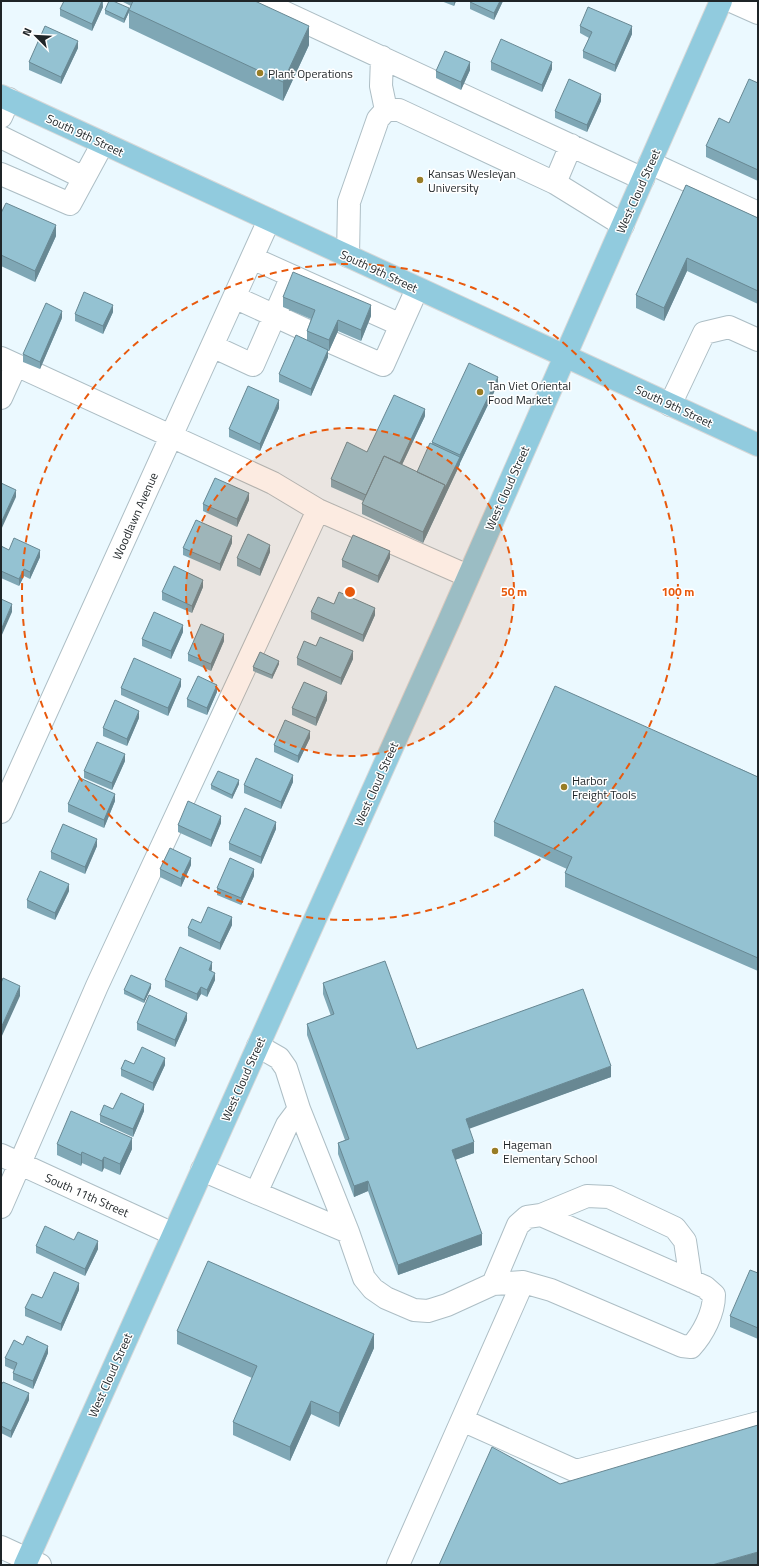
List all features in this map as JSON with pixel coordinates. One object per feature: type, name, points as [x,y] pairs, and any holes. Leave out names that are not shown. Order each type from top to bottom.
[{"type":"main road","name":"West Cloud Street","points":[[31,1563],[173,1234],[566,356],[721,1]]},
{"type":"main road","name":"South 9th Street","points":[[4,104],[103,143],[417,289],[758,444]]},
{"type":"street","points":[[260,1],[571,145],[647,171],[758,213]]},
{"type":"street","points":[[731,1],[758,13]]},
{"type":"street","points":[[382,58],[381,86],[386,110]]},
{"type":"street","points":[[348,256],[349,202],[378,119],[386,110],[400,110],[555,182],[623,225]]},
{"type":"street","points":[[1,137],[84,178]]},
{"type":"street","points":[[1,174],[70,204],[103,143]]},
{"type":"street","points":[[555,182],[571,145]]},
{"type":"street","name":"Woodlawn Avenue","points":[[1,812],[269,220]]},
{"type":"street","points":[[252,258],[336,298],[401,325]]},
{"type":"street","points":[[212,346],[253,365],[294,322],[304,283]]},
{"type":"street","points":[[341,342],[383,366],[417,289]]},
{"type":"street","points":[[234,297],[294,322]]},
{"type":"street","points":[[670,405],[704,333],[729,327],[758,340]]},
{"type":"street","points":[[1,398],[8,362],[273,483],[318,510],[468,576]]},
{"type":"street","points":[[1,1207],[11,1160],[97,986],[318,510]]},
{"type":"street","points":[[258,1046],[279,1058],[286,1068],[299,1109],[348,1232],[364,1278],[373,1289],[386,1298],[414,1310],[428,1311],[447,1305],[492,1284],[523,1282],[551,1290],[682,1346],[691,1347],[699,1338],[714,1306],[714,1295],[705,1287],[541,1215]]},
{"type":"street","points":[[256,1193],[286,1125],[299,1109]]},
{"type":"street","name":"South 11th Street","points":[[11,1160],[173,1234]]},
{"type":"street","points":[[202,1170],[348,1232]]},
{"type":"street","points":[[492,1284],[518,1225],[527,1217],[541,1215],[587,1196],[609,1197],[675,1228],[685,1241],[691,1281]]},
{"type":"street","points":[[398,1565],[523,1282]]},
{"type":"street","points":[[462,1420],[576,1471],[758,1423]]},
{"type":"street","points":[[1,1547],[31,1563]]},
{"type":"building","points":[[64,1],[102,1],[92,24],[60,9]]},
{"type":"building","points":[[109,1],[113,1],[129,8],[124,19],[105,10]]},
{"type":"building","name":"Plant Operations","points":[[133,1],[255,1],[309,26],[283,82],[129,10]]},
{"type":"building","points":[[470,1],[500,1],[494,13]]},
{"type":"building","points":[[588,7],[632,26],[615,65],[583,51],[592,32],[580,26]]},
{"type":"building","points":[[45,26],[78,41],[61,77],[29,62]]},
{"type":"building","points":[[501,39],[552,62],[542,85],[491,62]]},
{"type":"building","points":[[445,51],[470,62],[461,82],[436,71]]},
{"type":"building","points":[[569,79],[601,94],[587,125],[555,111]]},
{"type":"building","points":[[749,79],[758,83],[758,170],[706,146],[719,118],[729,123]]},
{"type":"building","points":[[686,185],[758,218],[758,291],[687,258],[664,308],[636,295]]},
{"type":"building","points":[[6,203],[56,225],[35,271],[1,255],[1,213]]},
{"type":"building","points":[[293,272],[371,305],[361,330],[338,320],[329,340],[307,331],[315,310],[283,297]]},
{"type":"building","points":[[84,292],[113,305],[103,326],[75,314]]},
{"type":"building","points":[[46,303],[62,311],[40,362],[23,354]]},
{"type":"building","points":[[296,335],[328,350],[311,389],[279,374]]},
{"type":"building","points":[[469,363],[498,377],[460,455],[432,442]]},
{"type":"building","points":[[248,386],[279,400],[260,444],[229,429]]},
{"type":"building","points":[[394,395],[425,409],[400,463],[384,456],[366,495],[331,479],[347,442],[367,452]]},
{"type":"building","points":[[430,443],[460,457],[445,488],[445,485],[417,472]]},
{"type":"building","points":[[384,456],[445,485],[423,532],[362,504]]},
{"type":"building","points":[[215,478],[249,493],[237,519],[203,504]]},
{"type":"building","points":[[1,483],[16,490],[1,523]]},
{"type":"building","points":[[196,520],[232,536],[220,564],[183,548]]},
{"type":"building","points":[[248,534],[270,545],[260,569],[237,558]]},
{"type":"building","points":[[353,535],[390,551],[378,576],[342,560]]},
{"type":"building","points":[[14,538],[40,550],[30,572],[24,569],[19,579],[1,571],[1,546],[9,550]]},
{"type":"building","points":[[174,566],[203,580],[192,606],[162,592]]},
{"type":"building","points":[[339,592],[375,608],[363,635],[311,612],[318,597],[334,604]]},
{"type":"building","points":[[1,599],[12,604],[1,630]]},
{"type":"building","points":[[154,612],[183,625],[171,651],[142,639]]},
{"type":"building","points":[[201,624],[224,634],[211,664],[188,654]]},
{"type":"building","points":[[320,637],[353,651],[341,678],[297,658],[304,641],[316,646]]},
{"type":"building","points":[[260,652],[279,661],[272,675],[253,667]]},
{"type":"building","points":[[134,658],[181,679],[168,708],[121,688]]},
{"type":"building","points":[[198,676],[217,685],[207,708],[187,699]]},
{"type":"building","points":[[304,682],[327,692],[316,718],[292,708]]},
{"type":"building","points":[[555,686],[758,777],[758,958],[565,873],[572,857],[494,822]]},
{"type":"building","points":[[115,700],[139,711],[127,739],[103,728]]},
{"type":"building","points":[[285,720],[310,731],[298,756],[274,745]]},
{"type":"building","points":[[97,742],[125,754],[112,783],[84,771]]},
{"type":"building","points":[[256,758],[293,775],[281,802],[244,785]]},
{"type":"building","points":[[218,771],[239,780],[232,795],[211,785]]},
{"type":"building","points":[[80,778],[115,794],[104,820],[68,804]]},
{"type":"building","points":[[188,801],[221,816],[211,840],[178,825]]},
{"type":"building","points":[[245,808],[276,822],[261,857],[229,843]]},
{"type":"building","points":[[63,824],[97,839],[85,867],[51,852]]},
{"type":"building","points":[[170,848],[191,858],[181,879],[160,869]]},
{"type":"building","points":[[230,858],[254,869],[241,898],[217,888]]},
{"type":"building","points":[[40,871],[69,884],[55,913],[27,900]]},
{"type":"building","points":[[208,907],[232,917],[220,943],[188,928],[192,919],[201,923]]},
{"type":"building","points":[[180,947],[212,962],[209,970],[215,973],[207,990],[201,987],[197,994],[165,980]]},
{"type":"building","points":[[385,961],[417,1049],[583,989],[611,1066],[466,1119],[474,1142],[452,1150],[482,1234],[398,1265],[368,1181],[354,1186],[338,1143],[349,1139],[307,1024],[334,1014],[323,983]]},
{"type":"building","points":[[131,975],[151,984],[144,1000],[124,990]]},
{"type":"building","points":[[3,978],[20,986],[1,1028],[1,983]]},
{"type":"building","points":[[149,995],[187,1013],[175,1040],[137,1023]]},
{"type":"building","points":[[142,1047],[165,1058],[153,1083],[121,1069],[125,1060],[134,1064]]},
{"type":"building","points":[[121,1093],[144,1104],[133,1129],[100,1115],[104,1105],[113,1109]]},
{"type":"building","points":[[71,1111],[132,1138],[120,1164],[104,1157],[102,1161],[82,1152],[81,1155],[57,1144]]},
{"type":"building","points":[[45,1226],[74,1240],[78,1232],[98,1241],[85,1269],[36,1246]]},
{"type":"building","points":[[208,1261],[374,1334],[339,1413],[311,1401],[290,1447],[233,1422],[257,1366],[177,1331]]},
{"type":"building","points":[[750,1270],[758,1273],[758,1328],[730,1316]]},
{"type":"building","points":[[54,1272],[79,1283],[61,1324],[25,1308],[32,1294],[42,1298]]},
{"type":"building","points":[[27,1336],[48,1346],[33,1381],[13,1373],[17,1363],[5,1358],[14,1340],[23,1345]]},
{"type":"building","points":[[3,1382],[29,1393],[11,1431],[1,1426],[1,1385]]},
{"type":"building","points":[[758,1425],[758,1552],[712,1565],[439,1565],[492,1447],[560,1484]]},
{"type":"place","name":"Plant Operations","points":[[260,73]]},
{"type":"place","name":"Kansas Wesleyan University","points":[[420,180]]},
{"type":"place","name":"Tan Viet Oriental Food Market","points":[[480,392]]},
{"type":"place","name":"Harbor Freight Tools","points":[[564,787]]},
{"type":"place","name":"Hageman Elementary School","points":[[495,1151]]}]
